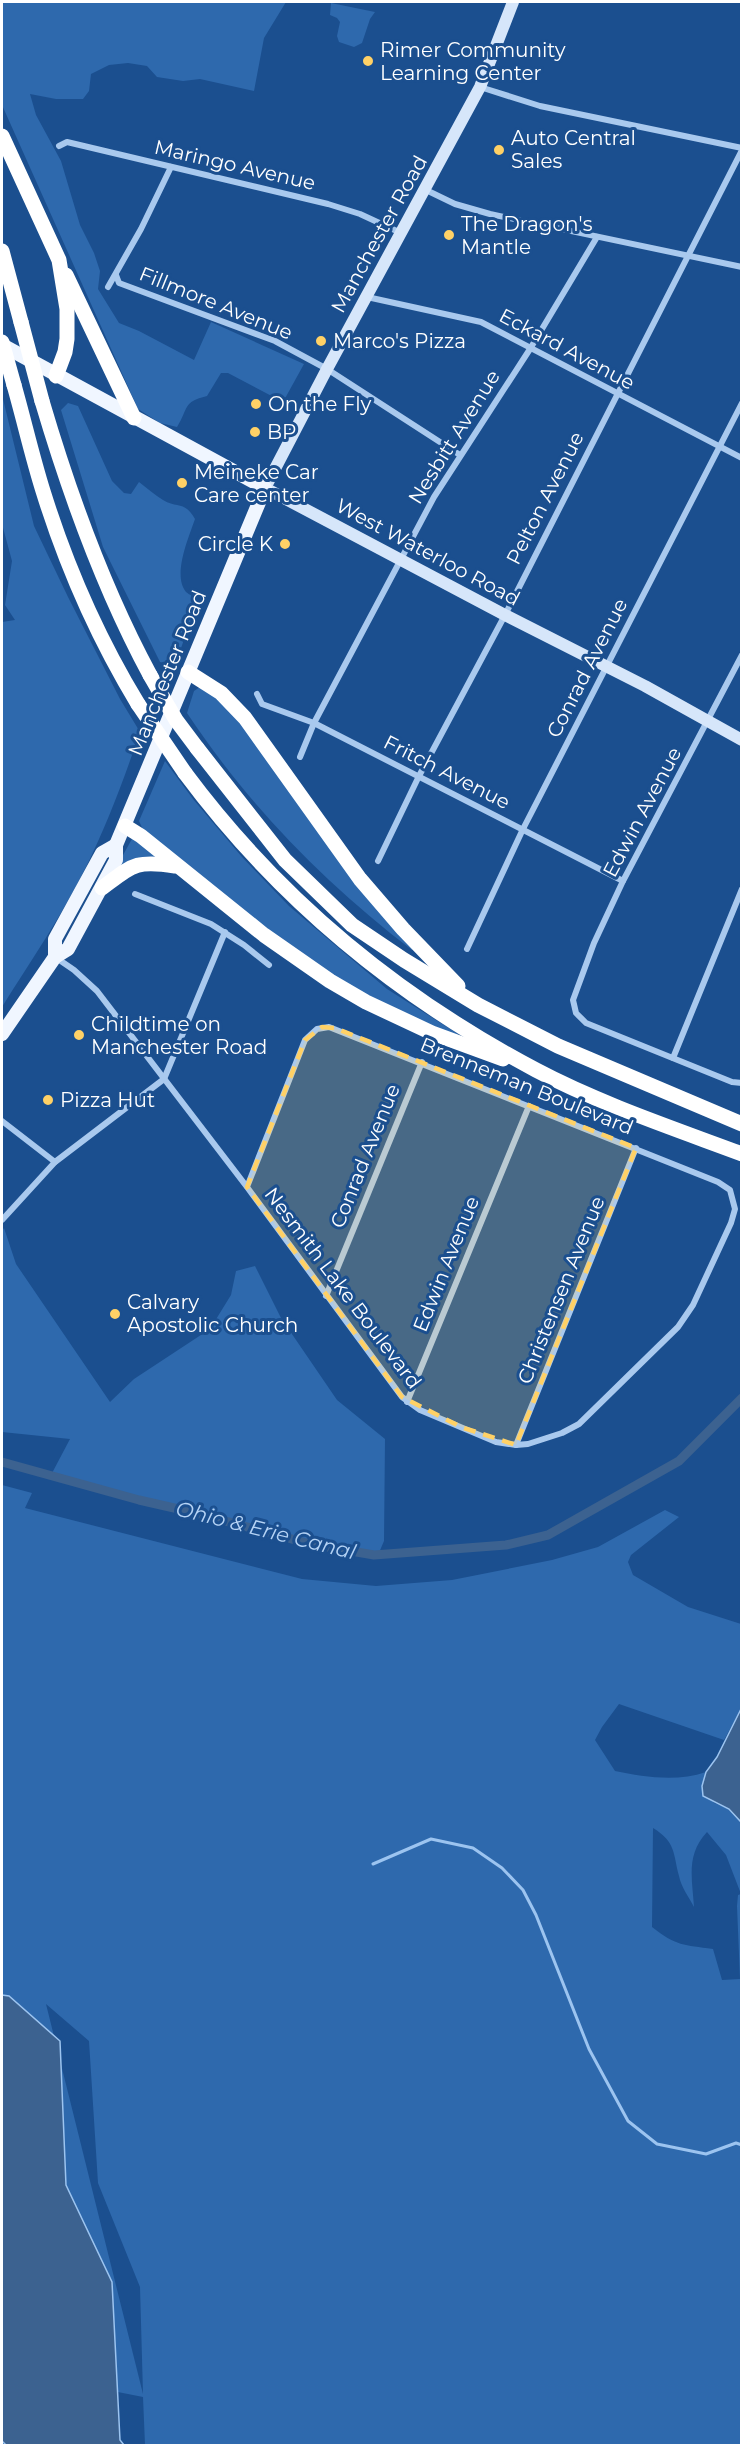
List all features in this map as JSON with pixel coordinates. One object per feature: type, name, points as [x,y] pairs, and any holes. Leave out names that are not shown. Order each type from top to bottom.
[{"type":"highway","points":[[2,136],[134,418]]},
{"type":"highway","points":[[2,251],[42,401],[85,533],[126,629],[176,720],[285,860],[352,925],[472,1002],[558,1046],[741,1124]]},
{"type":"highway","points":[[56,376],[68,339],[67,309],[59,260]]},
{"type":"highway","points":[[2,344],[43,491],[88,609],[138,704],[185,773],[244,847],[286,891],[344,944],[403,990],[439,1013],[536,1070],[573,1088],[741,1154]]},
{"type":"highway","points":[[188,672],[221,693],[241,713],[367,887],[472,1002]]},
{"type":"highway","points":[[125,826],[141,836],[307,967],[357,997],[449,1041],[536,1070]]},
{"type":"highway","points":[[102,888],[134,865],[151,862],[177,866]]},
{"type":"main road","name":"Manchester Road","points":[[2,1034],[55,957],[68,949],[116,860],[116,845],[265,488],[480,87],[513,2]]},
{"type":"main road","name":"West Waterloo Road","points":[[2,344],[134,418],[741,740]]},
{"type":"main road","name":"Manchester Road","points":[[55,957],[55,939],[102,853],[116,845]]},
{"type":"street","points":[[480,87],[550,108],[741,149]]},
{"type":"street","name":"Maringo Avenue","points":[[59,146],[67,142],[343,208],[401,233]]},
{"type":"street","name":"Pelton Avenue","points":[[378,861],[419,776],[505,615],[741,149]]},
{"type":"street","points":[[108,287],[171,167]]},
{"type":"street","points":[[426,190],[455,204],[479,212],[741,267]]},
{"type":"street","name":"Nesbitt Avenue","points":[[300,757],[314,723],[434,497],[530,349],[597,237]]},
{"type":"street","name":"Fillmore Avenue","points":[[116,275],[119,283],[266,337],[327,369],[460,455]]},
{"type":"street","name":"Eckard Avenue","points":[[367,297],[475,320],[741,458]]},
{"type":"street","name":"Conrad Avenue","points":[[467,950],[523,829],[741,403]]},
{"type":"street","name":"Edwin Avenue","points":[[673,1058],[586,1023],[574,1008],[573,1000],[594,943],[623,881],[709,721],[741,656]]},
{"type":"street","name":"Fritch Avenue","points":[[257,694],[262,704],[314,723],[623,881]]},
{"type":"street","points":[[741,889],[673,1058],[732,1082],[741,1083]]},
{"type":"street","points":[[135,894],[225,932],[269,965]]},
{"type":"street","points":[[2,1220],[55,1162],[164,1079],[225,932]]},
{"type":"street","name":"Nesmith Lake Boulevard","points":[[55,957],[98,991],[247,1187],[397,1391],[420,1410],[488,1438],[516,1445],[528,1444],[562,1433],[579,1424],[678,1327],[693,1305],[734,1215],[733,1195],[725,1185],[718,1182]]},
{"type":"street","name":"Brenneman Boulevard","points":[[247,1187],[305,1040],[322,1027],[335,1028],[422,1062],[718,1182]]},
{"type":"street","name":"Conrad Avenue","points":[[326,1296],[422,1062]]},
{"type":"street","name":"Edwin Avenue","points":[[408,1402],[529,1106]]},
{"type":"street","points":[[2,1121],[55,1162]]},
{"type":"street","name":"Christensen Avenue","points":[[516,1445],[636,1148]]},
{"type":"highlighted area","points":[[322,1027],[335,1028],[636,1148],[516,1445],[461,1427],[402,1397],[247,1187],[305,1040]]},
{"type":"shaded area","points":[[2,2],[286,2],[264,38],[254,91],[200,79],[183,81],[157,77],[147,66],[128,63],[109,65],[91,74],[89,91],[83,99],[56,99],[30,94],[36,115],[61,161],[80,225],[94,253],[100,271],[98,289],[119,323],[194,360],[211,322],[304,364],[283,402],[228,373],[221,373],[207,396],[190,403],[177,427],[160,423],[138,409],[2,105]]},
{"type":"shaded area","points":[[331,3],[375,12],[370,19],[362,43],[354,47],[339,42],[337,36],[340,22],[330,15]]},
{"type":"shaded area","points":[[2,395],[34,526],[120,699],[140,732],[101,836],[76,887],[2,1007],[2,622],[15,620],[5,605],[12,561],[2,524]]},
{"type":"shaded area","points":[[68,403],[78,406],[112,481],[124,493],[131,494],[139,482],[168,503],[184,507],[195,519],[183,556],[181,576],[186,592],[198,600],[175,665],[160,662],[103,547],[61,410]]},
{"type":"shaded area","points":[[200,687],[209,690],[242,725],[321,836],[414,947],[412,950],[348,898],[318,870],[289,841],[236,779],[187,713],[194,691]]},
{"type":"shaded area","points":[[165,761],[193,799],[242,857],[289,906],[387,989],[458,1034],[457,1037],[370,997],[309,961],[146,836],[139,821]]},
{"type":"shaded area","points":[[133,837],[158,856],[117,866]]},
{"type":"shaded area","points":[[4,1228],[16,1264],[110,1402],[134,1379],[210,1329],[231,1295],[236,1271],[255,1266],[281,1318],[337,1400],[385,1439],[384,1541],[378,1555],[254,1530],[51,1475],[70,1439],[2,1432],[2,1231]]},
{"type":"shaded area","points":[[2,1485],[32,1493],[25,1508],[302,1579],[376,1586],[452,1580],[552,1560],[598,1547],[665,1510],[679,1517],[631,1555],[628,1562],[633,1575],[688,1607],[741,1624],[741,1709],[724,1740],[619,1704],[595,1740],[615,1771],[649,1777],[672,1778],[706,1772],[702,1786],[714,1803],[729,1809],[741,1822],[741,1894],[741,2445],[145,2445],[143,2397],[2,2369]],"holes":[[[653,1828],[670,1843],[681,1884],[694,1907],[693,1858],[700,1841],[707,1832],[726,1855],[741,1894],[738,1895],[740,1979],[722,1980],[713,1949],[681,1944],[652,1927]],[[46,2004],[89,2041],[98,2183],[140,2287],[143,2394]]]},
{"type":"shaded area","points":[[741,1709],[741,1822],[729,1809],[703,1796],[702,1786],[706,1772],[717,1757]]},
{"type":"shaded area","points":[[2,1995],[9,1996],[60,2041],[66,2185],[112,2282],[120,2440],[124,2445],[7,2446],[2,2441]]},
{"type":"waterway","name":"Ohio & Erie Canal","points":[[2,1462],[310,1544],[374,1555],[506,1545],[548,1535],[679,1461],[742,1398]]},
{"type":"waterway","points":[[373,1864],[431,1839],[473,1848],[502,1868],[523,1890],[536,1915],[589,2049],[628,2121],[657,2144],[706,2154],[736,2143],[742,2145]]},
{"type":"place","name":"Rimer Community Learning Center","points":[[368,61]]},
{"type":"place","name":"Auto Central Sales","points":[[499,150]]},
{"type":"place","name":"The Dragon's Mantle","points":[[449,235]]},
{"type":"place","name":"Marco's Pizza","points":[[321,341]]},
{"type":"place","name":"On the Fly","points":[[256,404]]},
{"type":"place","name":"BP","points":[[255,432]]},
{"type":"place","name":"Meineke Car Care center","points":[[182,483]]},
{"type":"place","name":"Circle K","points":[[285,544]]},
{"type":"place","name":"Childtime on Manchester Road","points":[[79,1035]]},
{"type":"place","name":"Pizza Hut","points":[[48,1100]]},
{"type":"place","name":"Calvary Apostolic Church","points":[[115,1314]]}]
